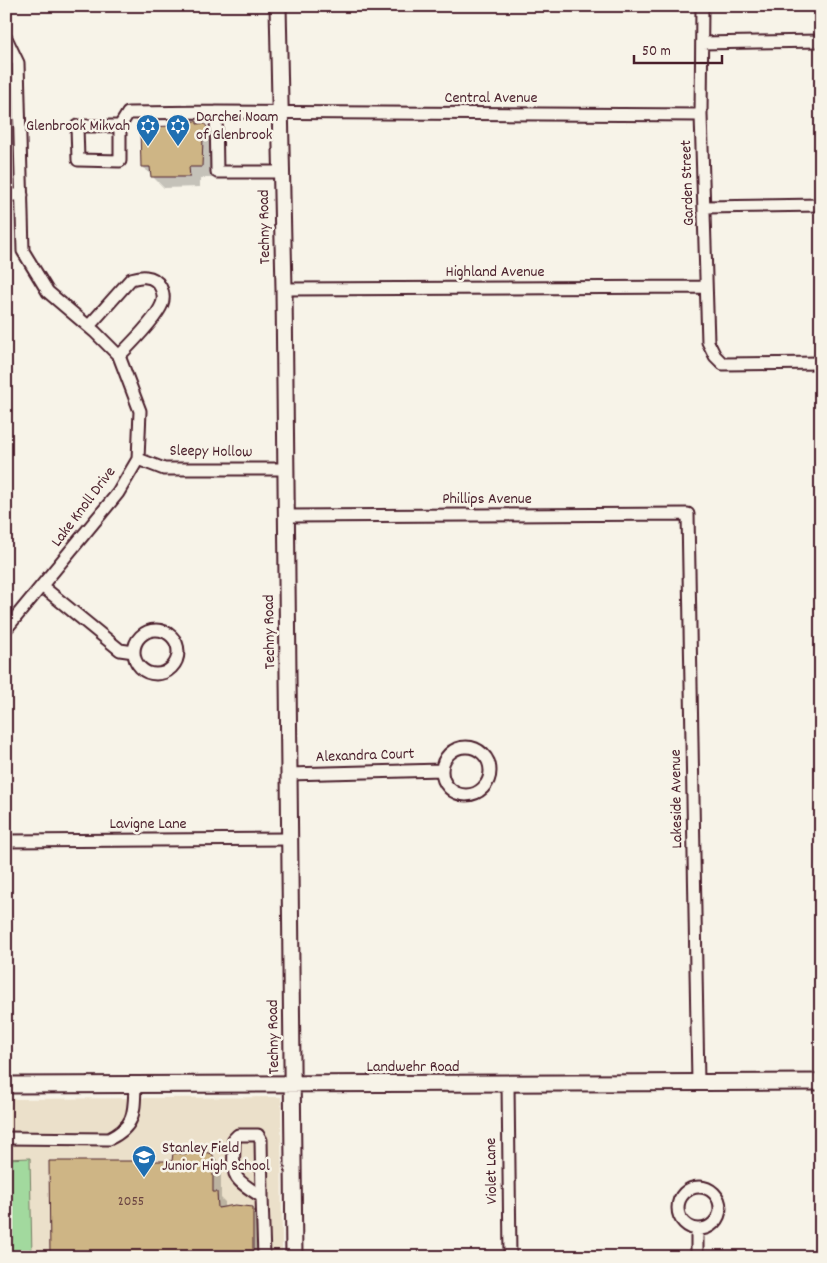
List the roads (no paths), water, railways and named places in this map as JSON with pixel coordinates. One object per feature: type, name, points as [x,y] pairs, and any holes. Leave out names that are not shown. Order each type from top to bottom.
[{"type":"main road","name":"Techny Road","points":[[278,6],[284,289],[294,1257]]},
{"type":"main road","name":"Landwehr Road","points":[[6,1084],[292,1085],[821,1082]]},
{"type":"street","name":"Garden Street","points":[[702,6],[701,115],[708,342],[715,356],[723,364],[821,363]]},
{"type":"street","name":"Lake Knoll Drive","points":[[6,38],[18,63],[23,251],[48,292],[89,326],[119,356],[140,411],[138,460],[118,493],[43,587],[6,629]]},
{"type":"street","points":[[702,43],[821,41]]},
{"type":"street","points":[[216,112],[217,172],[281,172]]},
{"type":"street","name":"Central Avenue","points":[[120,126],[128,113],[701,115]]},
{"type":"street","points":[[77,126],[120,126],[120,161],[78,160],[77,126]]},
{"type":"street","points":[[6,195],[22,195]]},
{"type":"street","points":[[705,206],[821,205]]},
{"type":"street","points":[[89,326],[131,279],[147,276],[157,282],[163,291],[162,304],[132,343],[119,356]]},
{"type":"street","name":"Highland Avenue","points":[[284,289],[706,287]]},
{"type":"street","name":"Sleepy Hollow","points":[[138,460],[164,469],[285,469]]},
{"type":"street","name":"Phillips Avenue","points":[[286,516],[688,514]]},
{"type":"street","name":"Lakeside Avenue","points":[[688,514],[698,1083]]},
{"type":"street","points":[[43,587],[120,650],[134,652]]},
{"type":"street","points":[[466,747],[482,753],[488,764],[489,776],[480,790],[463,795],[448,786],[442,770],[449,754],[466,747]]},
{"type":"street","name":"Alexandra Court","points":[[289,774],[442,770]]},
{"type":"street","name":"Lavigne Lane","points":[[6,841],[290,839]]},
{"type":"street","name":"Violet Lane","points":[[508,1084],[510,1257]]},
{"type":"street","points":[[6,1138],[109,1139],[121,1133],[132,1119],[135,1085]]},
{"type":"street","points":[[262,1197],[238,1182],[234,1176],[234,1139],[238,1135],[258,1134],[261,1140],[264,1257]]},
{"type":"street","points":[[697,1229],[697,1257]]},
{"type":"place","name":"Glenbrook Mikvah","points":[[148,147]]},
{"type":"place","name":"Darchei Noam of Glenbrook","points":[[178,147]]},
{"type":"place","name":"Stanley Field Junior High School","points":[[144,1178]]}]
